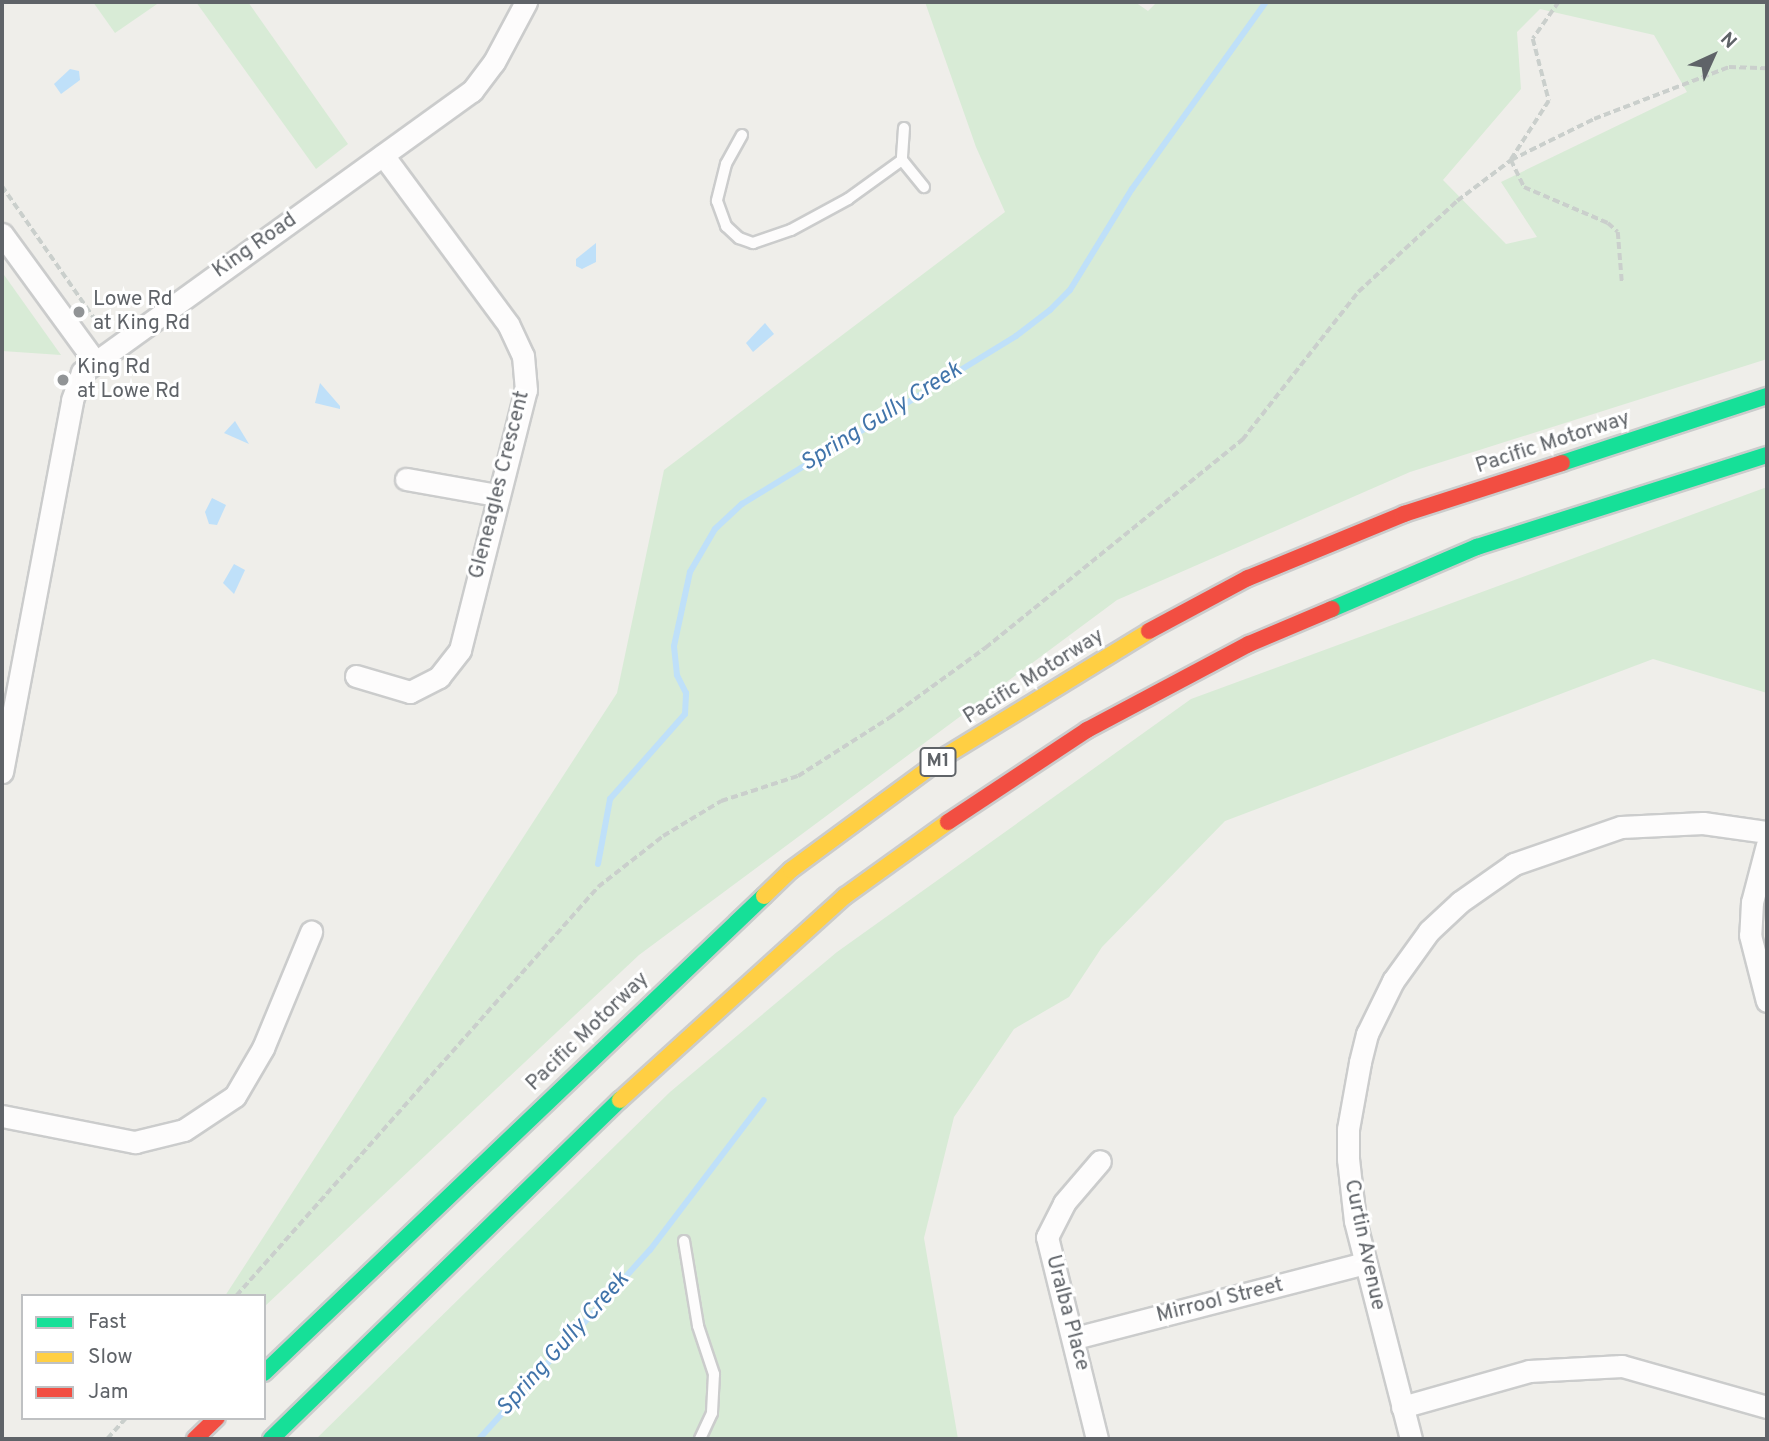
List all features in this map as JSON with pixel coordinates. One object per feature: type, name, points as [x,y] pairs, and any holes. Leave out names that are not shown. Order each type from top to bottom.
[{"type":"highway","name":"Pacific Motorway","points":[[266,1371],[791,870],[947,755],[1133,640],[1248,579],[1404,514],[1767,396]]},
{"type":"highway","name":"M1","points":[[271,1439],[631,1090],[845,896],[968,807],[1087,730],[1249,644],[1477,547],[1767,455]]},
{"type":"highway","points":[[195,1439],[215,1420]]},
{"type":"street","name":"King Road","points":[[2,772],[75,385],[94,360],[472,91],[494,62],[526,2]]},
{"type":"street","name":"Gleneagles Crescent","points":[[356,676],[410,692],[439,677],[460,650],[497,495],[526,390],[523,356],[508,324],[383,155]]},
{"type":"street","points":[[2,234],[94,360]]},
{"type":"street","points":[[406,479],[497,495]]},
{"type":"street","name":"Curtin Avenue","points":[[1411,1439],[1364,1263],[1348,1159],[1353,1094],[1367,1034],[1393,981],[1429,931],[1460,902],[1514,864],[1621,827],[1703,823],[1767,832]]},
{"type":"street","points":[[1767,845],[1752,902],[1750,935],[1767,1001]]},
{"type":"street","points":[[2,1116],[135,1142],[184,1130],[235,1096],[264,1048],[311,932]]},
{"type":"street","name":"Uralba Place","points":[[1097,1439],[1075,1338],[1047,1237],[1064,1203],[1100,1161]]},
{"type":"street","name":"Mirrool Street","points":[[1075,1338],[1364,1263]]},
{"type":"street","points":[[1402,1407],[1529,1371],[1622,1366],[1767,1408]]},
{"type":"lane","points":[[904,128],[902,160],[924,187]]},
{"type":"lane","points":[[742,135],[726,164],[717,201],[726,226],[738,238],[753,243],[791,230],[848,199],[902,160]]},
{"type":"lane","points":[[684,1241],[698,1326],[714,1374],[712,1413],[700,1439]]},
{"type":"path","points":[[1511,160],[1549,101],[1533,39],[1559,2]]},
{"type":"path","points":[[238,1294],[598,887],[663,836],[721,800],[798,776],[889,718],[985,648],[1242,440],[1358,292],[1457,201],[1511,160],[1594,120],[1729,67],[1767,68]]},
{"type":"path","points":[[1511,160],[1524,187],[1608,223],[1618,232],[1622,282]]},
{"type":"path","points":[[2,186],[97,322]]},
{"type":"path","points":[[107,1439],[124,1420]]},
{"type":"green space","points":[[93,2],[160,2],[115,33]]},
{"type":"green space","points":[[196,2],[248,2],[348,144],[316,169]]},
{"type":"green space","points":[[925,2],[1135,2],[1148,11],[1157,2],[1767,2],[1767,359],[1410,472],[1117,600],[639,955],[266,1305],[266,1294],[226,1294],[617,693],[664,470],[1005,212],[976,147]],"holes":[[[1540,9],[1654,35],[1687,92],[1501,182],[1537,237],[1506,244],[1443,180],[1521,89],[1517,32]]]},
{"type":"green space","points":[[2,272],[61,355],[2,351]]},
{"type":"green space","points":[[1767,487],[1767,693],[1653,659],[1225,821],[1102,947],[1069,997],[1014,1029],[954,1117],[924,1238],[958,1439],[316,1439],[670,1092],[837,952],[1191,699]]},
{"type":"water","points":[[70,69],[79,71],[80,80],[61,94],[54,84]]},
{"type":"water","points":[[596,243],[596,262],[582,269],[576,266],[576,259]]},
{"type":"water","points":[[765,323],[774,334],[753,352],[746,343]]},
{"type":"water","points":[[320,383],[340,406],[340,409],[315,403]]},
{"type":"water","points":[[235,421],[249,444],[224,433]]},
{"type":"water","points":[[212,498],[226,505],[217,525],[209,524],[205,512]]},
{"type":"water","points":[[234,564],[245,570],[234,594],[223,583]]},
{"type":"waterway","name":"Spring Gully Creek","points":[[598,864],[610,799],[685,714],[686,693],[677,675],[674,646],[690,572],[715,529],[742,504],[1016,336],[1050,310],[1070,290],[1132,189],[1266,2]]},
{"type":"waterway","name":"Spring Gully Creek","points":[[479,1439],[650,1250],[764,1100]]},
{"type":"traffic: fast","points":[[1562,463],[1767,396]]},
{"type":"traffic: fast","points":[[1332,609],[1477,547],[1767,455]]},
{"type":"traffic: fast","points":[[266,1371],[764,896]]},
{"type":"traffic: fast","points":[[271,1439],[620,1100]]},
{"type":"traffic: slow","points":[[764,896],[791,870],[947,755],[1149,631]]},
{"type":"traffic: slow","points":[[620,1100],[845,896],[948,822]]},
{"type":"traffic: jam","points":[[1149,631],[1248,578],[1404,514],[1562,463]]},
{"type":"traffic: jam","points":[[948,822],[1087,730],[1249,644],[1332,609]]},
{"type":"traffic: jam","points":[[195,1439],[215,1420]]},
{"type":"place","name":"Lowe Rd at King Rd","points":[[79,312]]},
{"type":"place","name":"King Rd at Lowe Rd","points":[[63,380]]}]
